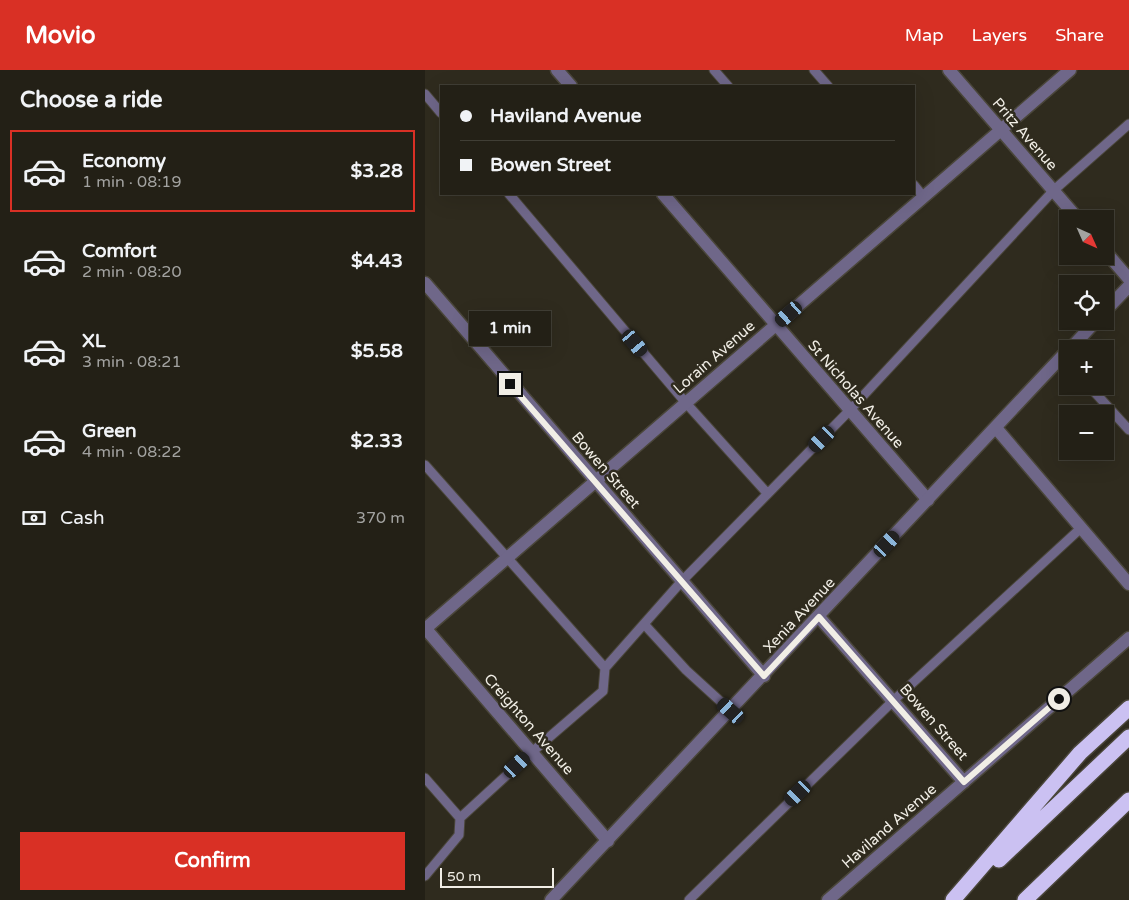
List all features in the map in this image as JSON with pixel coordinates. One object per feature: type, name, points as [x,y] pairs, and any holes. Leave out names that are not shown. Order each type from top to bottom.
[{"type":"highway","points":[[953,900],[1080,753],[1129,708]]},
{"type":"highway","points":[[957,900],[1129,737]]},
{"type":"highway","points":[[1027,899],[1129,800]]},
{"type":"highway","points":[[1027,899],[1129,814]]},
{"type":"street","points":[[557,70],[570,85]]},
{"type":"street","name":"Pritz Avenue","points":[[949,70],[1071,210]]},
{"type":"street","name":"Lorain Avenue","points":[[425,628],[1070,70]]},
{"type":"street","name":"St Nicholas Avenue","points":[[664,195],[849,412],[928,500]]},
{"type":"street","points":[[1114,262],[1129,279]]},
{"type":"street","name":"Bowen Street","points":[[425,283],[764,676]]},
{"type":"street","points":[[1114,302],[1129,286]]},
{"type":"street","name":"Xenia Avenue","points":[[1080,340],[1088,330]]},
{"type":"street","name":"Xenia Avenue","points":[[551,900],[1059,363]]},
{"type":"street","points":[[996,428],[1129,584]]},
{"type":"street","name":"Bowen Street","points":[[819,617],[894,700],[964,782]]},
{"type":"street","name":"Creighton Avenue","points":[[425,628],[608,841]]},
{"type":"street","name":"Haviland Avenue","points":[[828,900],[1129,638]]},
{"type":"lane","points":[[714,70],[727,85]]},
{"type":"lane","points":[[814,70],[827,85]]},
{"type":"lane","points":[[425,94],[440,113]]},
{"type":"lane","points":[[425,876],[459,835],[460,818],[532,752],[603,691],[605,668],[681,582],[849,412],[1054,190],[1129,124]]},
{"type":"lane","points":[[915,186],[923,196]]},
{"type":"lane","points":[[510,195],[686,403],[767,493]]},
{"type":"lane","points":[[1097,395],[1129,430]]},
{"type":"lane","points":[[425,465],[605,668]]},
{"type":"lane","points":[[689,900],[894,700],[1081,528]]},
{"type":"lane","points":[[644,624],[686,670],[731,711]]},
{"type":"lane","points":[[425,778],[460,818]]},
{"type":"route","points":[[510,384],[764,676],[819,617],[894,700],[964,782],[1059,699]]}]
